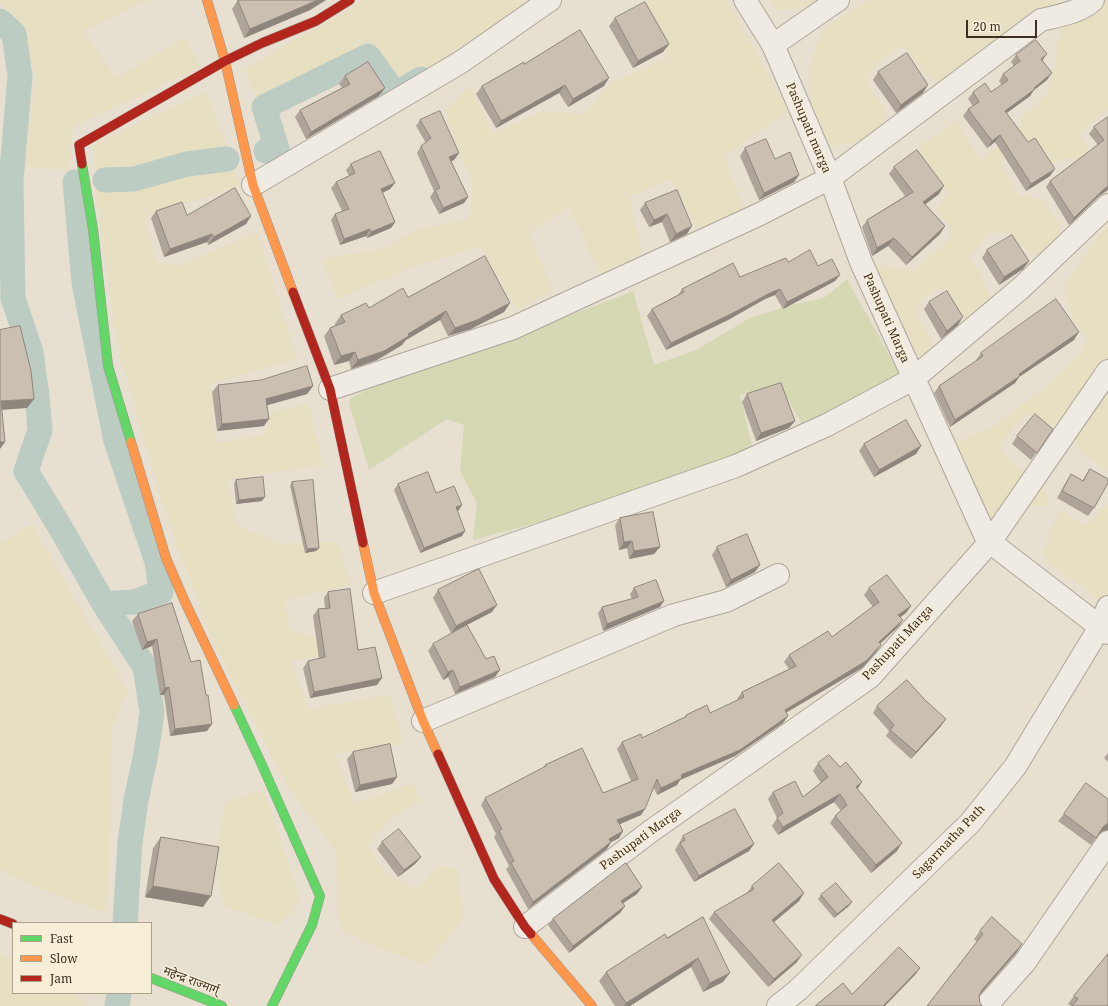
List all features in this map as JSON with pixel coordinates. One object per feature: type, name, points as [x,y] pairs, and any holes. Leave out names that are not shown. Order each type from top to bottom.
[{"type":"main road","points":[[207,0],[225,62],[253,185],[330,389],[374,593],[424,721],[494,879],[525,927],[592,1006]]},
{"type":"main road","points":[[272,1006],[312,925],[320,896],[262,765],[185,602],[166,558],[108,366],[93,229],[79,145],[225,62],[262,43],[316,21],[350,0]]},
{"type":"main road","points":[[0,919],[12,924]]},
{"type":"main road","name":"महेन्द्र राज्मार्ग्","points":[[152,978],[222,1006]]},
{"type":"street","points":[[253,185],[461,62],[550,0]]},
{"type":"street","name":"Pashupati marga","points":[[745,0],[772,45],[830,178],[861,262]]},
{"type":"street","points":[[772,45],[838,0]]},
{"type":"street","points":[[330,389],[513,328],[760,214],[830,178],[1041,20],[1069,13],[1090,4],[1093,0]]},
{"type":"street","points":[[374,593],[736,466],[826,425],[913,379],[1021,288],[1108,205]]},
{"type":"street","name":"Pashupati Marga","points":[[525,927],[651,831],[870,677],[990,542],[985,535],[913,379],[861,262]]},
{"type":"street","points":[[1104,630],[990,542],[1108,371]]},
{"type":"street","points":[[424,721],[674,614],[726,601],[778,575]]},
{"type":"street","name":"Sagarmatha Path","points":[[778,1006],[798,990],[970,823],[1015,767],[1104,630],[1108,607]]},
{"type":"street","points":[[986,1006],[1025,962],[1108,842]]},
{"type":"shaded area","points":[[0,0],[148,0],[84,31],[116,78],[185,37],[201,67],[73,127],[68,170],[25,167],[36,76],[21,23],[0,3]]},
{"type":"shaded area","points":[[362,0],[531,0],[401,87],[369,50],[257,100],[245,69],[298,37],[339,16]]},
{"type":"shaded area","points":[[646,0],[727,0],[789,112],[724,156],[745,212],[700,234],[671,179],[630,197],[642,254],[601,276],[569,207],[530,233],[553,291],[517,310],[480,247],[412,267],[337,299],[321,258],[383,249],[417,229],[469,219],[472,184],[445,110],[470,86],[493,134],[542,111],[584,114],[610,83],[669,57]]},
{"type":"shaded area","points":[[768,0],[822,0],[814,5],[777,11]]},
{"type":"shaded area","points":[[868,0],[1060,0],[978,52],[940,83],[925,75],[903,45],[878,62],[866,81],[887,112],[883,130],[849,144],[830,146],[812,112],[808,71],[822,29]]},
{"type":"shaded area","points":[[1099,0],[1108,0],[1108,109],[1081,132],[1090,155],[1088,166],[1072,158],[1051,163],[1032,138],[1000,158],[1008,178],[1019,196],[1029,196],[1045,201],[1059,225],[1061,242],[1042,259],[1022,247],[1008,234],[991,233],[970,256],[982,277],[991,298],[984,308],[967,321],[956,309],[945,290],[935,289],[920,302],[917,313],[934,348],[915,365],[874,264],[911,271],[949,240],[949,226],[935,210],[948,193],[915,150],[957,120],[980,159],[1020,131],[1021,117],[1047,94],[1056,62],[1060,26]]},
{"type":"shaded area","points":[[206,91],[226,143],[225,152],[174,159],[98,174],[92,145]]},
{"type":"shaded area","points":[[235,166],[240,187],[144,216],[157,262],[180,265],[258,232],[297,359],[210,384],[216,443],[265,434],[271,412],[309,403],[323,465],[227,480],[238,526],[278,543],[337,542],[351,585],[284,600],[290,629],[319,640],[357,635],[355,653],[291,660],[307,709],[391,695],[403,744],[335,754],[355,804],[413,783],[418,802],[388,821],[368,846],[386,874],[417,889],[438,866],[458,869],[463,920],[426,965],[375,947],[339,929],[336,851],[287,787],[212,639],[167,519],[117,346],[96,189]]},
{"type":"shaded area","points":[[1108,225],[1108,471],[1085,455],[1068,436],[1030,413],[1012,429],[1001,445],[1008,460],[1037,480],[1046,492],[1049,505],[1039,506],[1025,504],[992,541],[950,445],[993,426],[1048,385],[1082,352],[1086,337],[1073,322],[1064,286],[1098,235]]},
{"type":"shaded area","points":[[1108,503],[1108,589],[1102,603],[1077,583],[1048,564],[1042,552],[1060,510],[1085,526]]},
{"type":"shaded area","points":[[32,524],[128,691],[111,731],[108,914],[35,887],[0,870],[0,543]]},
{"type":"shaded area","points":[[264,790],[301,900],[279,925],[222,906],[216,856],[225,803]]},
{"type":"shaded area","points":[[0,954],[12,959],[12,994],[74,994],[90,1004],[90,1006],[0,1006]]},
{"type":"green space","points":[[847,279],[900,375],[802,425],[780,385],[740,395],[753,450],[651,488],[540,522],[473,540],[477,503],[460,471],[464,425],[447,419],[369,470],[349,403],[350,398],[401,375],[543,326],[633,291],[654,365],[696,350],[750,318],[792,305],[824,298]]},
{"type":"building","points":[[238,0],[318,0],[250,29]]},
{"type":"building","points":[[645,2],[669,44],[638,61],[615,18]]},
{"type":"building","points":[[580,30],[609,78],[573,99],[565,85],[501,121],[482,86],[524,62],[524,64]]},
{"type":"building","points":[[1036,40],[1047,54],[1041,59],[1052,73],[1034,88],[1035,89],[1005,111],[1028,142],[1035,138],[1055,169],[1031,184],[1000,135],[992,141],[968,109],[979,102],[973,92],[985,83],[991,92],[1008,80],[1003,74],[1020,61],[1016,55]]},
{"type":"building","points":[[907,53],[928,85],[901,105],[878,72]]},
{"type":"building","points":[[368,62],[385,88],[311,132],[300,110],[350,84],[345,76]]},
{"type":"building","points":[[440,111],[459,153],[449,157],[468,197],[443,208],[435,190],[440,188],[421,146],[431,138],[420,120]]},
{"type":"building","points":[[1108,117],[1108,186],[1074,218],[1050,181],[1104,140],[1094,127]]},
{"type":"building","points":[[766,139],[775,159],[790,152],[799,175],[764,193],[745,148]]},
{"type":"building","points":[[917,150],[944,186],[923,202],[945,226],[912,257],[894,238],[877,248],[867,220],[913,192],[894,167]]},
{"type":"building","points":[[380,151],[395,183],[381,189],[395,222],[371,232],[370,229],[344,239],[335,214],[349,209],[336,182],[355,173],[351,164]]},
{"type":"building","points":[[235,188],[251,216],[214,237],[212,234],[170,249],[156,211],[182,202],[187,215]]},
{"type":"building","points":[[677,190],[692,226],[676,234],[667,214],[654,220],[645,203]]},
{"type":"building","points":[[1012,235],[1029,261],[1004,277],[987,250]]},
{"type":"building","points":[[810,250],[818,266],[832,259],[840,275],[787,302],[780,289],[671,343],[652,309],[684,292],[682,289],[733,263],[740,277],[786,258],[788,262]]},
{"type":"building","points":[[485,256],[510,303],[477,320],[455,328],[446,311],[408,334],[409,336],[384,351],[358,360],[355,352],[341,356],[330,328],[345,322],[341,315],[366,303],[369,308],[403,288],[408,297]]},
{"type":"building","points":[[947,291],[963,317],[947,331],[929,302]]},
{"type":"building","points":[[1056,299],[1079,332],[1019,374],[1020,376],[955,420],[939,386],[983,356],[981,353]]},
{"type":"building","points":[[20,326],[31,371],[34,399],[1,401],[5,442],[0,442],[0,330]]},
{"type":"building","points":[[307,366],[313,386],[266,399],[269,419],[222,424],[218,385],[261,380]]},
{"type":"building","points":[[781,383],[795,421],[761,433],[747,394]]},
{"type":"building","points":[[1035,414],[1053,429],[1037,453],[1017,436]]},
{"type":"building","points":[[906,420],[921,446],[879,470],[864,444]]},
{"type":"building","points":[[1090,469],[1108,479],[1108,483],[1094,508],[1062,491],[1071,474],[1083,481]]},
{"type":"building","points":[[428,472],[436,493],[454,486],[462,505],[456,507],[465,531],[424,548],[398,484]]},
{"type":"building","points":[[263,477],[265,497],[239,500],[236,480]]},
{"type":"building","points":[[313,480],[319,548],[307,549],[292,482]]},
{"type":"building","points":[[653,512],[660,547],[634,551],[632,541],[624,542],[620,518]]},
{"type":"building","points":[[747,534],[760,565],[731,580],[717,547]]},
{"type":"building","points":[[479,569],[497,605],[456,626],[438,590]]},
{"type":"building","points":[[887,575],[911,606],[898,615],[903,620],[879,642],[881,645],[866,661],[785,710],[788,716],[740,750],[681,775],[682,778],[661,788],[657,779],[645,809],[617,820],[623,831],[609,839],[611,842],[533,902],[511,863],[514,861],[499,831],[502,829],[485,798],[546,766],[545,765],[582,748],[603,793],[638,779],[622,742],[641,734],[642,738],[707,705],[710,713],[744,697],[742,692],[796,666],[789,655],[828,631],[832,637],[879,602],[869,588]]},
{"type":"building","points":[[656,580],[664,601],[607,624],[602,607],[638,597],[634,588]]},
{"type":"building","points":[[350,589],[358,650],[375,647],[382,678],[314,692],[308,661],[325,657],[318,609],[330,608],[328,592]]},
{"type":"building","points":[[172,603],[191,662],[200,660],[206,695],[208,695],[212,724],[175,729],[169,687],[165,688],[157,639],[147,642],[138,614]]},
{"type":"building","points":[[467,625],[486,659],[494,656],[500,670],[460,687],[453,670],[448,672],[433,644]]},
{"type":"building","points":[[907,680],[925,700],[946,719],[916,752],[890,730],[894,725],[877,706]]},
{"type":"building","points":[[390,744],[397,777],[360,785],[353,752]]},
{"type":"building","points":[[829,755],[840,767],[846,762],[862,782],[856,787],[902,843],[876,865],[835,816],[847,805],[840,794],[783,827],[777,818],[783,813],[773,792],[795,781],[803,797],[828,777],[818,763]]},
{"type":"building","points":[[1086,783],[1108,799],[1108,823],[1103,827],[1096,838],[1064,814]]},
{"type":"building","points":[[735,809],[754,844],[699,876],[680,843],[685,840],[683,836]]},
{"type":"building","points":[[399,829],[421,857],[404,870],[382,842]]},
{"type":"building","points":[[161,837],[219,847],[211,896],[153,886]]},
{"type":"building","points":[[626,863],[642,887],[621,901],[625,906],[573,946],[553,919]]},
{"type":"building","points":[[779,863],[804,893],[772,920],[802,955],[774,979],[714,912],[754,889],[752,886]]},
{"type":"building","points":[[836,883],[852,902],[837,914],[821,895]]},
{"type":"building","points":[[703,917],[730,973],[710,983],[698,958],[626,1003],[606,972],[665,934],[667,938]]},
{"type":"building","points":[[992,917],[1022,944],[982,990],[979,996],[982,1006],[927,1006],[983,934],[980,931]]},
{"type":"building","points":[[899,947],[920,968],[883,1006],[815,1006],[843,983],[852,994]]},
{"type":"building","points":[[1108,954],[1108,1006],[1072,1006],[1078,999],[1074,996]]},
{"type":"waterway","points":[[0,21],[14,34],[20,76],[11,181],[13,298],[31,352],[40,430],[26,471],[104,604],[145,667],[152,712],[146,754],[136,800],[130,843],[125,922]]},
{"type":"waterway","points":[[266,151],[277,149],[264,107],[368,56],[395,94],[421,79]]},
{"type":"waterway","points":[[105,180],[134,179],[187,164],[227,159]]},
{"type":"waterway","points":[[75,182],[84,283],[116,441],[157,562],[161,592],[134,602],[104,604]]},
{"type":"waterway","points":[[117,1006],[119,994]]},
{"type":"traffic: fast","points":[[82,164],[93,229],[108,366],[131,442]]},
{"type":"traffic: fast","points":[[234,705],[320,896],[312,925],[272,1006]]},
{"type":"traffic: fast","points":[[152,978],[222,1006]]},
{"type":"traffic: slow","points":[[207,0],[225,61],[253,185],[293,292]]},
{"type":"traffic: slow","points":[[131,442],[166,558],[185,602],[234,705]]},
{"type":"traffic: slow","points":[[363,543],[374,593],[423,721],[438,754]]},
{"type":"traffic: slow","points":[[531,934],[592,1006]]},
{"type":"traffic: jam","points":[[82,164],[79,145],[225,61],[262,43],[316,21],[350,0]]},
{"type":"traffic: jam","points":[[293,292],[330,389],[363,543]]},
{"type":"traffic: jam","points":[[438,754],[494,879],[531,934]]},
{"type":"traffic: jam","points":[[0,919],[12,924]]}]
